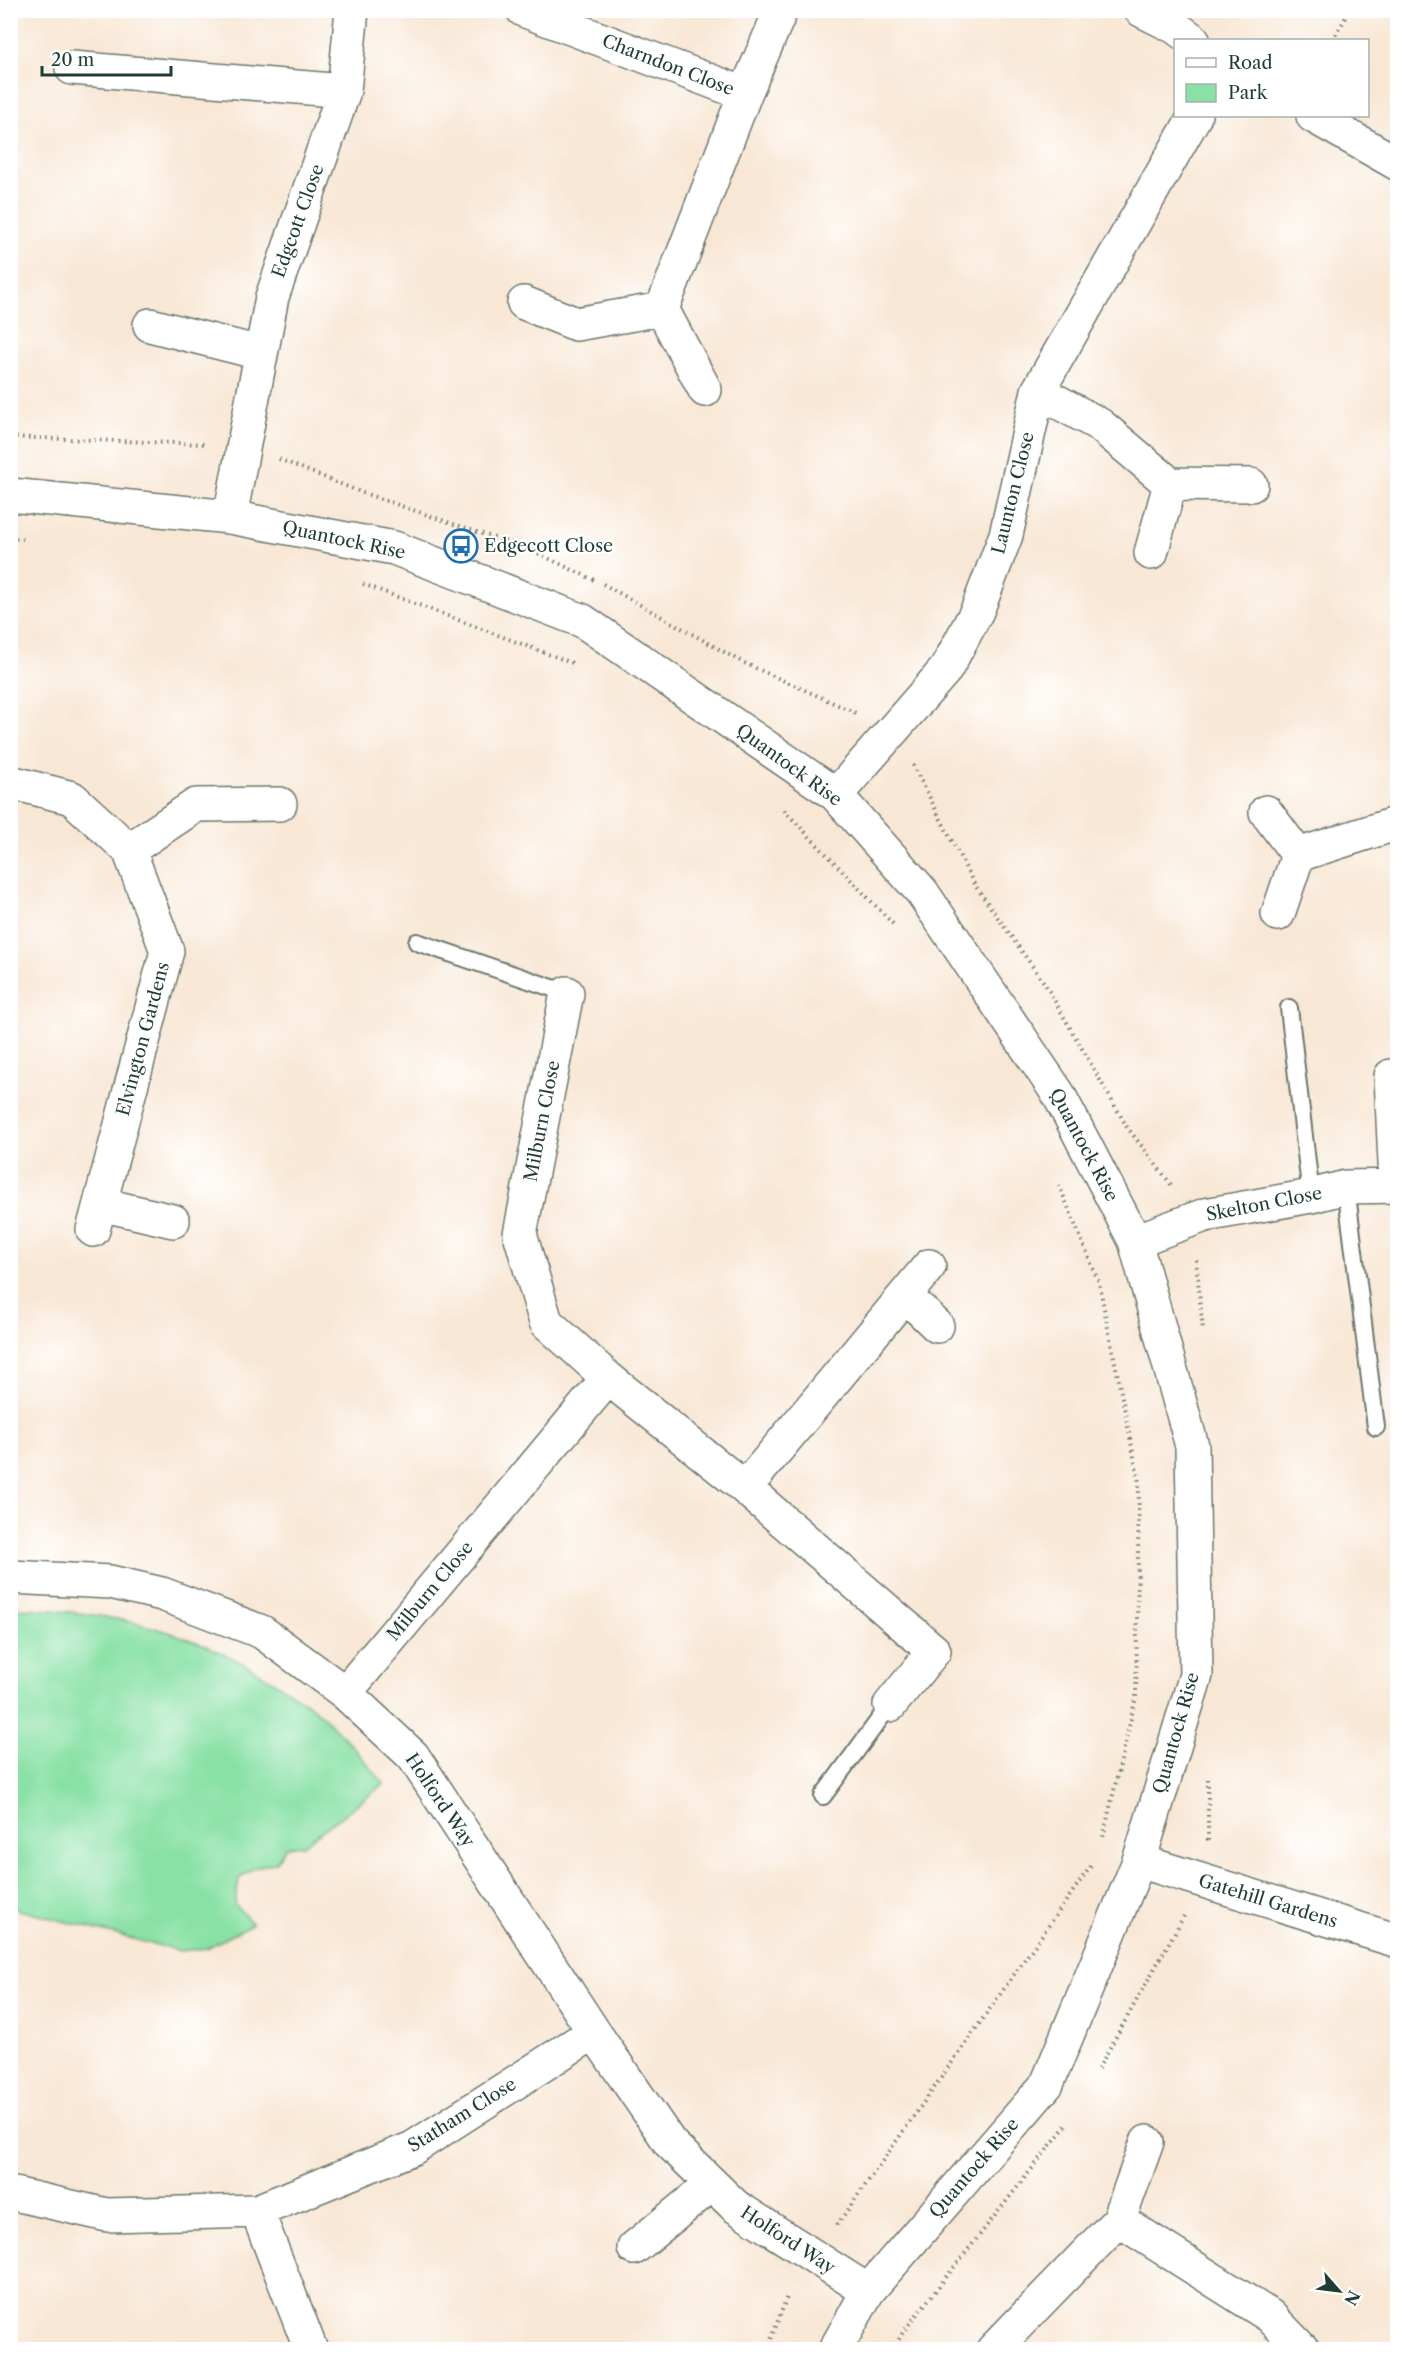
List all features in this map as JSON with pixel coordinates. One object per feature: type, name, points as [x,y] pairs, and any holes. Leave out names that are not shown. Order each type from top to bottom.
[{"type":"street","name":"Edgcott Close","points":[[230,517],[272,297],[344,92],[352,10]]},
{"type":"street","name":"Charndon Close","points":[[523,10],[745,94]]},
{"type":"street","name":"Charndon Close","points":[[662,309],[745,94],[781,10]]},
{"type":"street","points":[[1141,10],[1175,27],[1191,39]]},
{"type":"street","points":[[72,68],[344,92]]},
{"type":"street","name":"Launton Close","points":[[836,795],[946,669],[977,611],[1006,535],[1038,391],[1194,117]]},
{"type":"street","points":[[1314,117],[1398,164]]},
{"type":"street","points":[[524,303],[576,324],[662,309],[705,390]]},
{"type":"street","points":[[150,325],[260,353]]},
{"type":"street","points":[[1038,391],[1100,425],[1170,484],[1251,485]]},
{"type":"street","points":[[1151,553],[1170,484]]},
{"type":"street","name":"Quantock Rise","points":[[10,495],[230,517],[394,548],[583,621],[836,795],[922,892],[1053,1086],[1135,1240],[1192,1446],[1196,1675],[1139,1861],[1047,2084],[868,2291],[835,2349]]},
{"type":"street","name":"Elvington Gardens","points":[[10,782],[72,798],[129,850],[167,951],[97,1217],[173,1221]]},
{"type":"street","points":[[129,850],[196,805],[280,804]]},
{"type":"street","points":[[1266,812],[1298,855]]},
{"type":"street","points":[[1298,855],[1398,823]]},
{"type":"street","points":[[1278,914],[1298,855]]},
{"type":"street","name":"Milburn Close","points":[[567,993],[520,1234],[546,1322],[608,1378],[745,1488],[934,1652],[890,1706]]},
{"type":"street","name":"Skelton Close","points":[[1135,1240],[1205,1215],[1311,1196],[1346,1187],[1397,1186],[1391,1076]]},
{"type":"street","points":[[745,1488],[929,1266]]},
{"type":"street","points":[[905,1295],[937,1326]]},
{"type":"street","name":"Milburn Close","points":[[345,1693],[608,1378]]},
{"type":"street","name":"Holford Way","points":[[10,1576],[110,1582],[162,1594],[262,1632],[345,1693],[413,1756],[594,2032],[670,2143],[735,2206],[813,2258],[868,2291]]},
{"type":"street","name":"Gatehill Gardens","points":[[1139,1861],[1398,1941]]},
{"type":"street","name":"Statham Close","points":[[10,2193],[107,2215],[257,2211],[413,2148],[594,2032]]},
{"type":"street","points":[[993,2349],[1119,2220],[1148,2142]]},
{"type":"street","points":[[634,2248],[712,2184]]},
{"type":"street","points":[[257,2211],[311,2349]]},
{"type":"street","points":[[1119,2220],[1270,2316],[1303,2349]]},
{"type":"lane","name":"Milburn Close","points":[[417,942],[567,993]]},
{"type":"lane","points":[[1289,1008],[1311,1196]]},
{"type":"lane","points":[[1346,1187],[1376,1426]]},
{"type":"lane","points":[[823,1796],[890,1706]]},
{"type":"path","points":[[1334,39],[1350,10]]},
{"type":"path","points":[[10,437],[209,444]]},
{"type":"path","points":[[10,538],[33,539]]},
{"type":"path","points":[[359,583],[583,667]]},
{"type":"path","points":[[913,764],[974,884],[1045,984],[1127,1127],[1173,1186]]},
{"type":"path","points":[[781,806],[900,931]]},
{"type":"path","points":[[1058,1184],[1099,1283],[1139,1482],[1136,1696],[1101,1845]]},
{"type":"path","points":[[837,2224],[1098,1856]]},
{"type":"path","points":[[767,2349],[788,2294]]},
{"type":"green space","points":[[10,1608],[118,1619],[152,1627],[218,1651],[250,1667],[315,1709],[345,1738],[384,1784],[303,1845],[286,1847],[276,1862],[254,1868],[239,1879],[235,1904],[252,1924],[207,1948],[180,1951],[11,1908]]},
{"type":"place","name":"Edgecott Close","points":[[461,546]]}]
